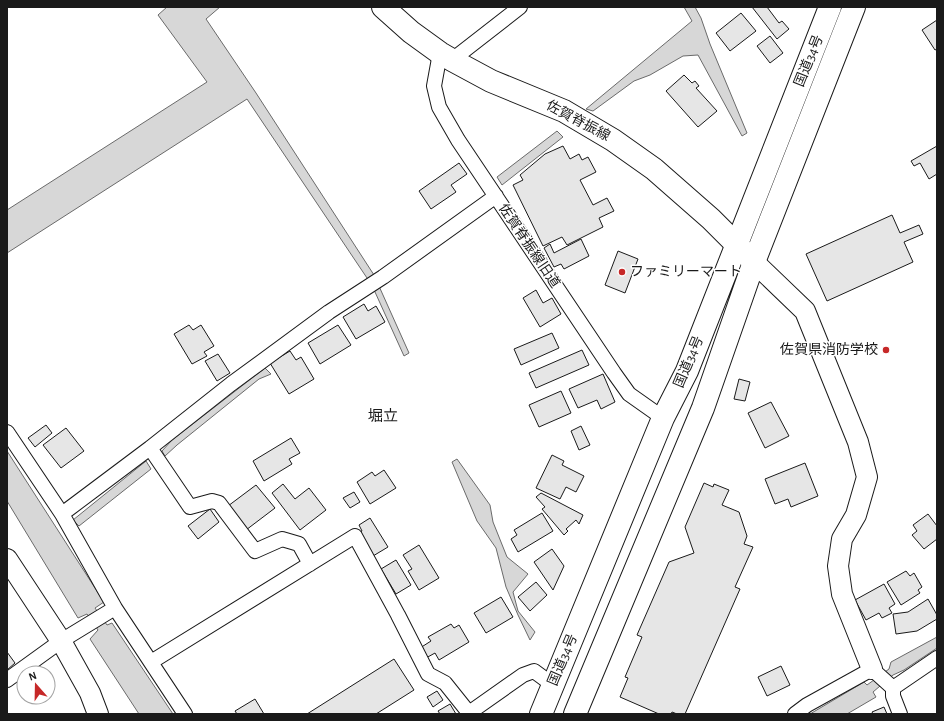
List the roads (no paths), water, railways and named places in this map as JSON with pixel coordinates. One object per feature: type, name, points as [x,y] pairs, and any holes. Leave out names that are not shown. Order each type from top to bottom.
[{"type":"main road","name":"佐賀脊振線","points":[[383,7],[411,32],[446,57],[491,81],[564,111],[613,140],[654,169],[711,219],[754,262]]},
{"type":"main road","name":"国道34号","points":[[541,714],[663,418],[686,370],[830,7]]},
{"type":"main road","name":"国道34号","points":[[575,714],[703,408],[754,262],[854,7]]},
{"type":"street","points":[[446,57],[520,7]]},
{"type":"street","name":"佐賀脊振線旧道","points":[[446,57],[434,86],[439,106],[458,140],[629,394],[663,418]]},
{"type":"street","points":[[62,514],[150,448],[231,384],[329,312],[383,277],[496,196]]},
{"type":"street","points":[[754,262],[805,311],[858,442],[867,477],[856,515],[842,539],[838,566],[842,594],[882,678],[893,696],[900,714]]},
{"type":"street","points":[[7,432],[62,514],[115,608],[185,714]]},
{"type":"street","points":[[150,448],[190,507],[212,501],[219,503],[255,551],[282,539],[298,544],[310,564]]},
{"type":"street","points":[[150,662],[355,536],[428,674],[445,683],[468,713],[523,675],[534,671],[553,684]]},
{"type":"street","points":[[7,559],[61,641],[90,693],[98,714]]},
{"type":"street","points":[[7,680],[61,641],[115,608]]},
{"type":"street","points":[[795,714],[807,705],[937,658]]},
{"type":"place","name":"ファミリーマート","points":[[622,272]]},
{"type":"place","name":"佐賀県消防学校","points":[[886,350]]},
{"type":"district","name":"堀立","points":[[383,416]]}]
